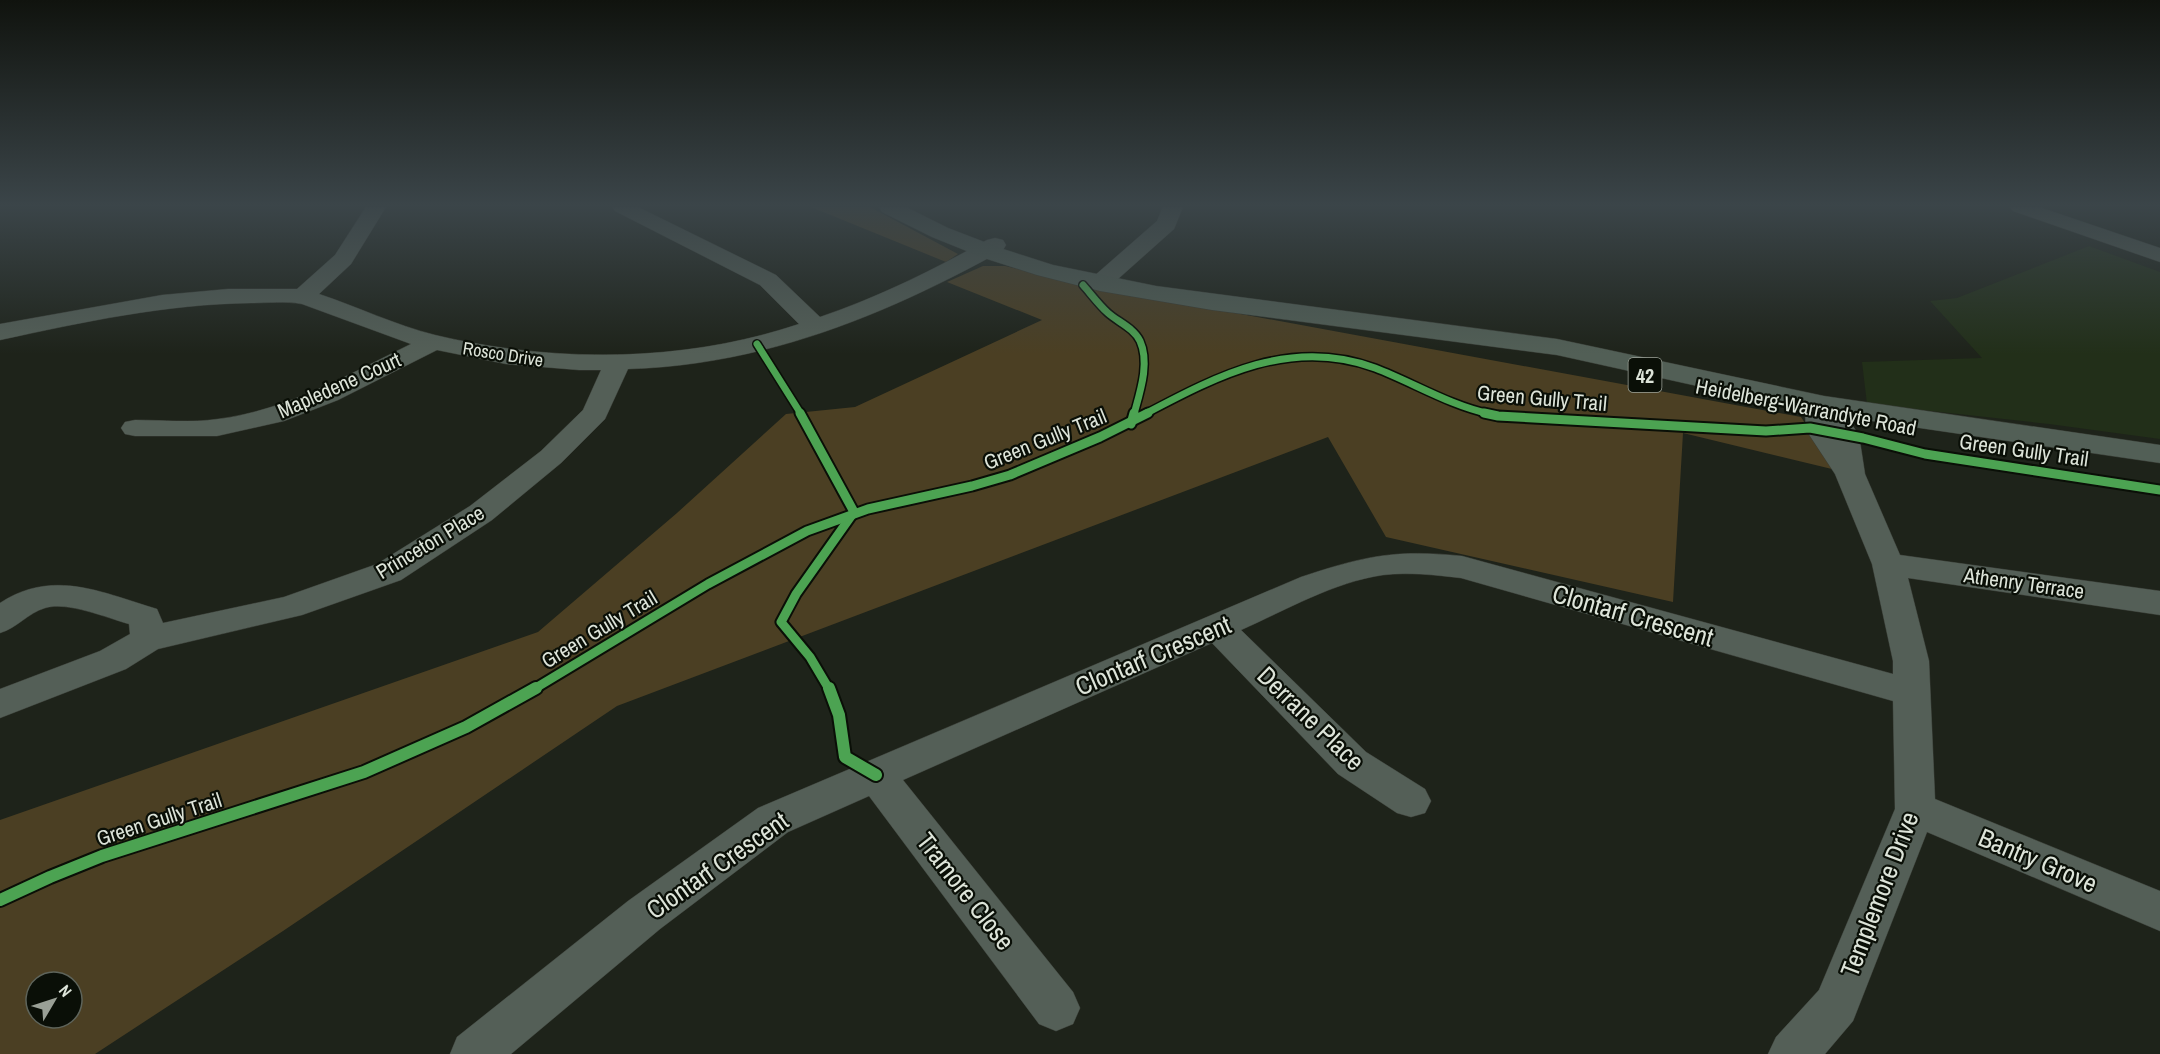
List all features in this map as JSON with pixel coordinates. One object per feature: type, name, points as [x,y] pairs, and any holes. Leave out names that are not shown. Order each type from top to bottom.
[{"type":"main road","name":"Heidelberg-Warrandyte Road","points":[[1021,256],[1105,278],[1252,308],[1456,335],[1825,412],[1982,437],[2160,455]]},
{"type":"street","points":[[302,297],[344,256]]},
{"type":"street","points":[[720,256],[768,280],[817,327]]},
{"type":"street","name":"Rosco Drive","points":[[0,332],[164,301],[234,295],[302,297],[434,342],[561,363],[617,364],[700,354],[757,344],[817,327],[909,293],[944,276],[977,256]]},
{"type":"street","points":[[1105,278],[1130,256]]},
{"type":"street","name":"Mapledene Court","points":[[135,428],[217,428],[276,415],[306,405],[434,342]]},
{"type":"street","name":"Princeton Place","points":[[0,704],[113,660],[148,639],[290,607],[389,572],[481,513],[551,457],[595,413],[617,364]]},
{"type":"street","name":"Templemore Drive","points":[[1793,1054],[1836,1005],[1915,809],[1911,661],[1888,564],[1850,474],[1820,430],[1825,412]]},
{"type":"street","name":"Clontarf Crescent","points":[[474,1054],[644,915],[773,820],[1218,628],[1312,585],[1384,564],[1426,563],[1462,567],[1912,693]]},
{"type":"street","name":"Athenry Terrace","points":[[1888,564],[2160,603]]},
{"type":"street","points":[[0,621],[16,608],[43,596],[77,597],[146,617],[148,639]]},
{"type":"street","name":"Derrane Place","points":[[1218,628],[1352,763],[1411,801]]},
{"type":"street","name":"Tramore Close","points":[[876,774],[1056,1008]]},
{"type":"street","name":"Bantry Grove","points":[[1915,809],[2160,910]]},
{"type":"shaded area","points":[[932,256],[955,256],[946,262]]},
{"type":"shaded area","points":[[2063,256],[2117,256],[2160,272],[2160,439],[1867,404],[1862,362],[1982,358],[1930,301],[1957,298]]},
{"type":"shaded area","points":[[983,266],[1005,266],[1089,286],[1801,417],[1836,470],[1683,433],[1673,602],[1386,537],[1328,437],[617,706],[283,931],[95,1054],[0,1054],[0,820],[538,632],[677,513],[786,414],[855,407],[1042,320],[947,282]]},
{"type":"cycle path","points":[[1083,285],[1108,313],[1130,329],[1140,341],[1144,372],[1131,424]]},
{"type":"cycle path","points":[[757,344],[808,426],[854,512],[796,594],[781,622],[810,657],[830,690],[839,715],[845,757],[876,775]]},
{"type":"cycle path","name":"Green Gully Trail","points":[[0,900],[102,856],[312,790],[415,751],[515,700],[708,584],[807,531],[868,509],[972,486],[1023,470],[1100,437],[1209,382],[1266,361],[1297,356],[1325,356],[1352,360],[1447,401],[1498,416],[1766,431],[1810,428],[1863,438],[1925,454],[2160,490]]}]
